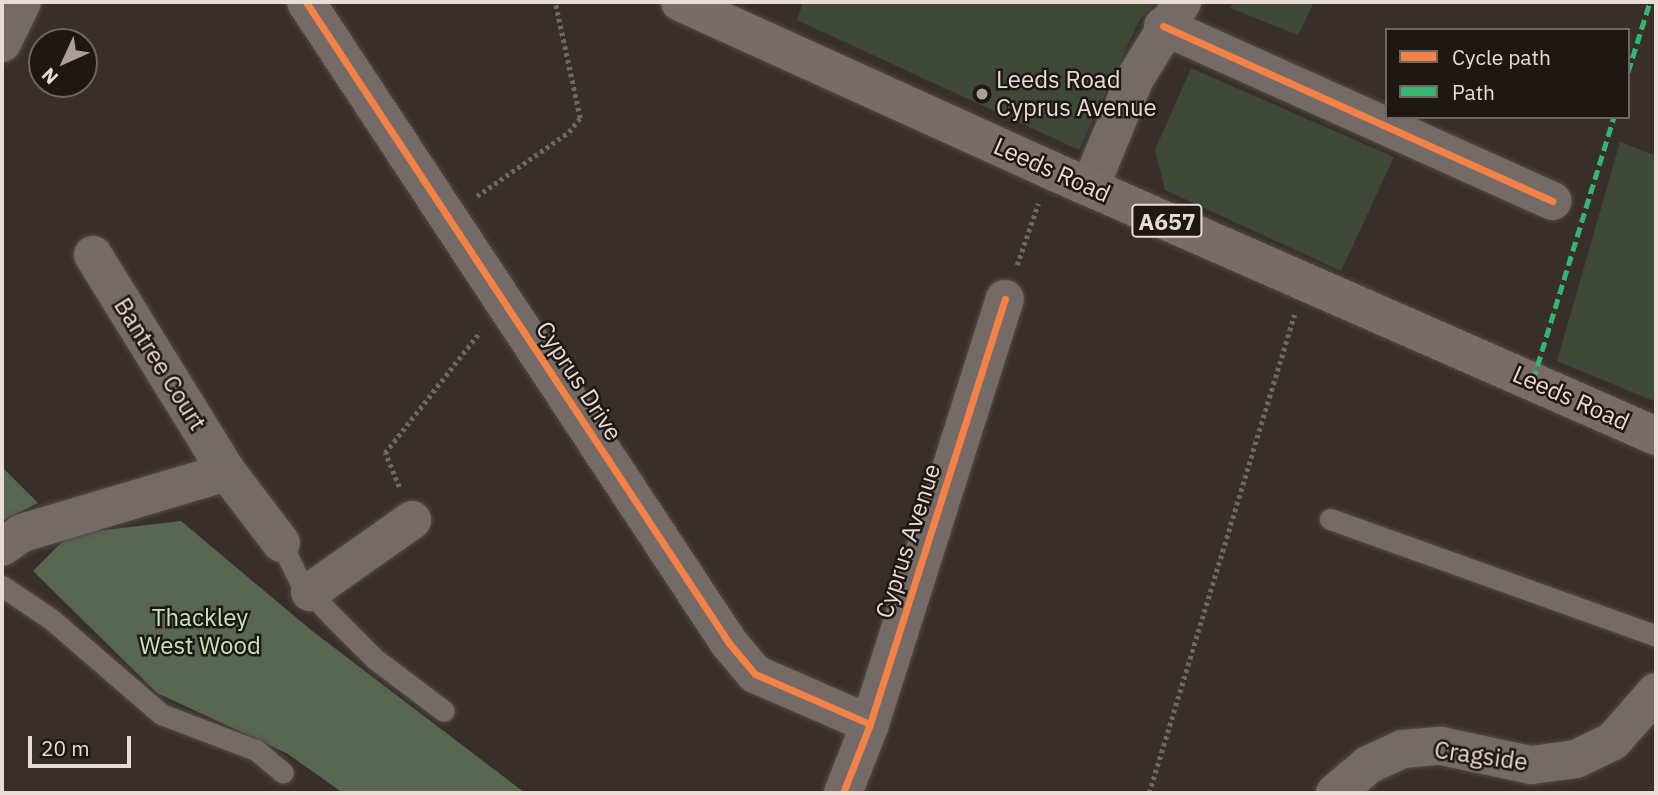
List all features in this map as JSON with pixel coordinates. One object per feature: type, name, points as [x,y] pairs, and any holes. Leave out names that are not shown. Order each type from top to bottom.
[{"type":"main road","name":"Leeds Road","points":[[680,2],[1050,170],[1656,436]]},
{"type":"street","points":[[2,43],[22,2]]},
{"type":"street","name":"Cyprus Drive","points":[[306,2],[729,643],[755,674],[870,724]]},
{"type":"street","points":[[1090,187],[1134,80],[1172,14],[1385,119]]},
{"type":"street","points":[[1385,119],[1552,201]]},
{"type":"street","name":"Bantree Court","points":[[93,255],[227,472],[281,543]]},
{"type":"street","name":"Cyprus Avenue","points":[[843,793],[870,724],[1005,299]]},
{"type":"street","points":[[2,547],[22,533],[227,472]]},
{"type":"street","points":[[310,592],[412,520]]},
{"type":"street","name":"Cragside","points":[[1335,793],[1368,765],[1403,749],[1441,746],[1531,765],[1576,759],[1613,741],[1655,696]]},
{"type":"lane","points":[[1330,519],[1656,636]]},
{"type":"lane","points":[[281,543],[310,592],[375,659],[444,711]]},
{"type":"lane","points":[[2,586],[51,619],[161,713],[256,750],[283,774]]},
{"type":"path","points":[[447,216],[569,132],[580,118],[555,2]]},
{"type":"path","points":[[1005,299],[1050,170]]},
{"type":"path","points":[[1149,793],[1304,281]]},
{"type":"path","points":[[412,520],[385,453],[504,302]]},
{"type":"green space","points":[[803,2],[1156,2],[1140,19],[1079,150],[797,20]]},
{"type":"green space","points":[[1234,2],[1314,2],[1298,35],[1230,8]]},
{"type":"green space","points":[[1191,68],[1394,157],[1341,271],[1165,190],[1155,150]]},
{"type":"green space","points":[[1620,142],[1656,156],[1656,402],[1557,361]]},
{"type":"green space","points":[[2,467],[38,503],[2,521]]},
{"type":"green space","name":"Thackley West Wood","points":[[181,521],[311,630],[525,793],[343,793],[288,754],[157,693],[33,571],[70,534]]},
{"type":"marked path","points":[[1630,66],[1650,2]]},
{"type":"marked path","points":[[1533,380],[1613,119]]},
{"type":"cycle path","points":[[306,2],[729,643],[755,674],[870,724]]},
{"type":"cycle path","points":[[1163,26],[1552,201]]},
{"type":"cycle path","points":[[843,793],[870,724],[1005,299]]},
{"type":"place","name":"Leeds Road Cyprus Avenue","points":[[982,94]]}]
